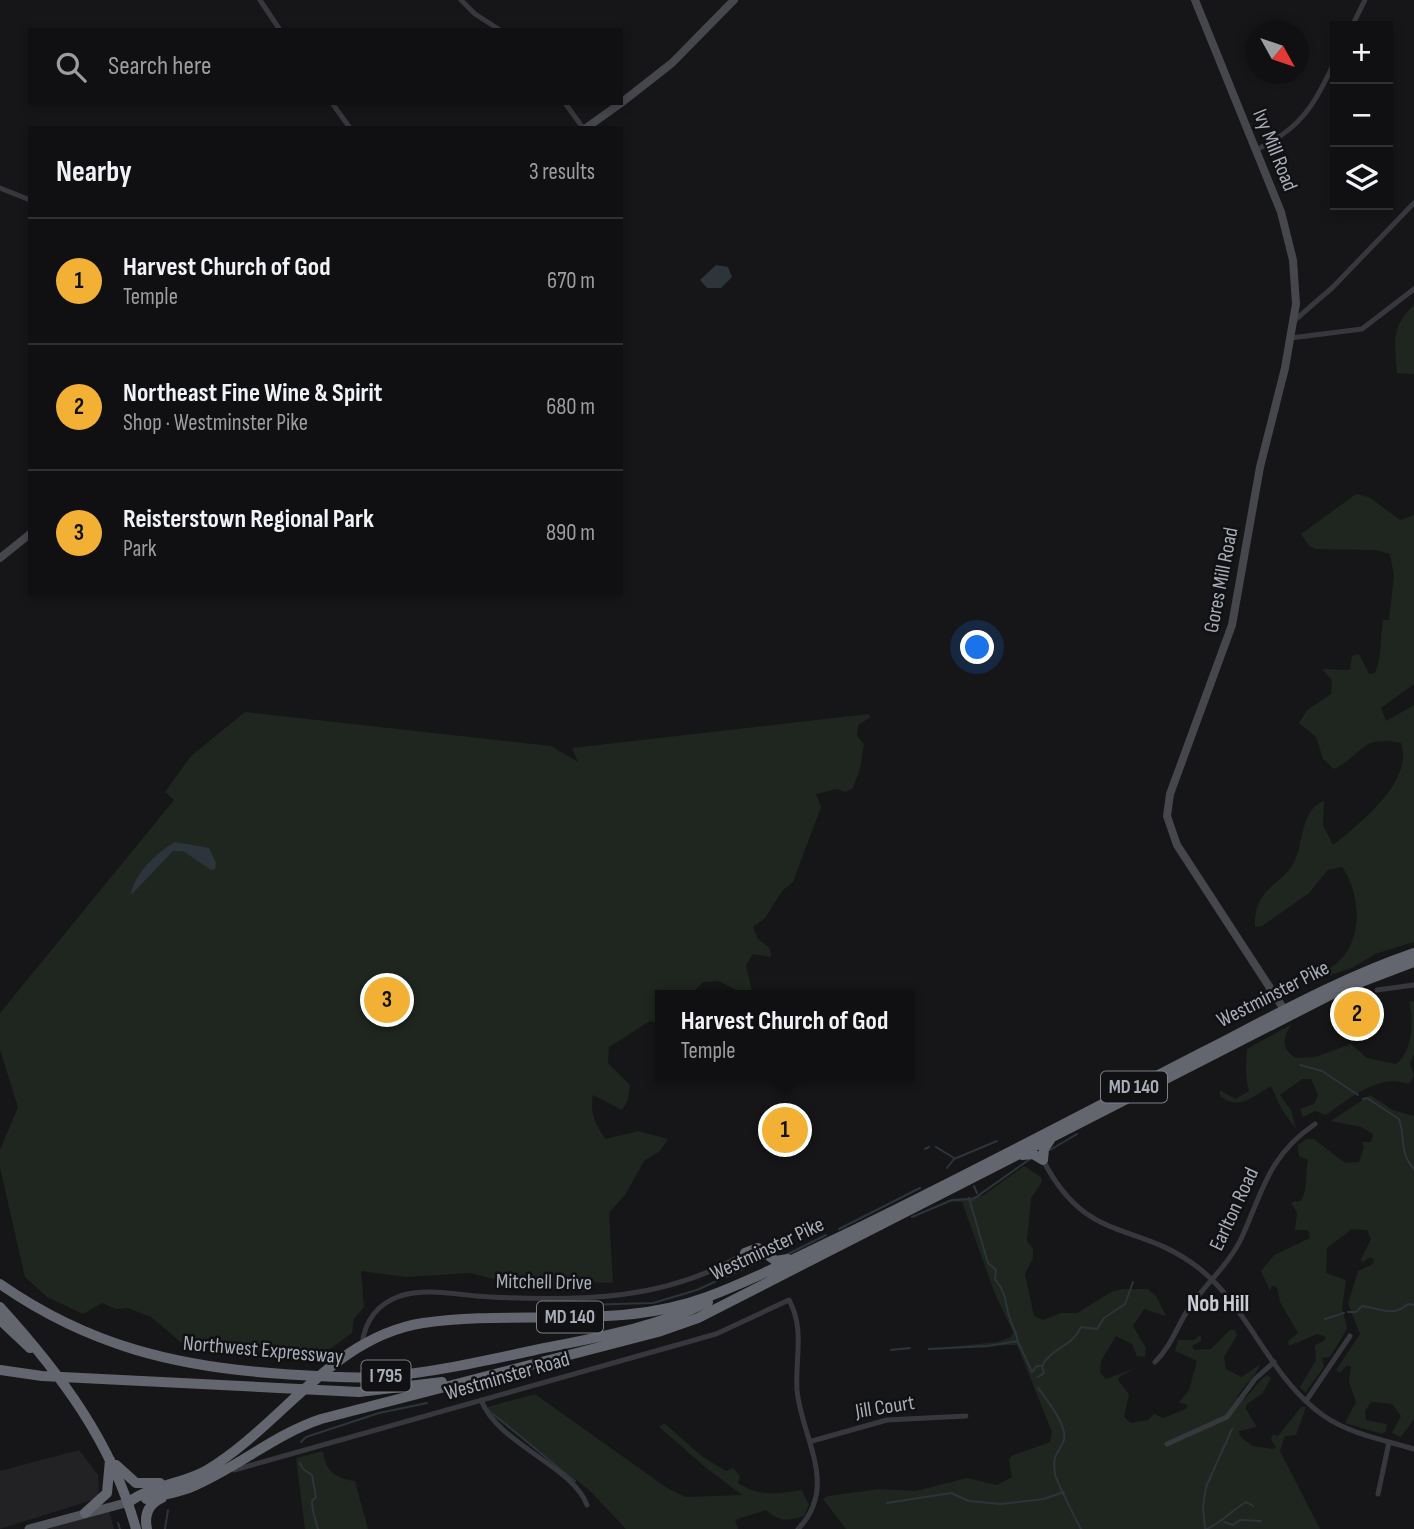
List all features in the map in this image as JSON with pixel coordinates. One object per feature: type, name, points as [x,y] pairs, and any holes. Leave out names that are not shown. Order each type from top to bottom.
[{"type":"highway","name":"Westminster Pike","points":[[129,1502],[139,1495],[186,1484],[233,1468],[277,1437],[321,1419],[658,1332],[698,1318],[1020,1155],[1352,976],[1414,953]]},
{"type":"highway","name":"Westminster Pike","points":[[186,1484],[248,1441],[335,1366],[358,1352],[362,1344],[423,1323],[657,1311],[708,1297],[799,1257],[1287,1013],[1414,962]]},
{"type":"highway","points":[[1399,967],[1414,970]]},
{"type":"highway","points":[[1020,1155],[1034,1154],[1042,1160],[1044,1149],[1053,1137]]},
{"type":"highway","points":[[745,1253],[758,1248],[776,1261],[799,1257]]},
{"type":"highway","name":"Northwest Expressway","points":[[0,1284],[63,1322],[157,1358],[239,1371],[356,1377],[432,1370],[655,1323],[693,1310],[774,1269]]},
{"type":"highway","points":[[0,1307],[42,1352],[92,1424],[129,1502],[136,1529]]},
{"type":"highway","points":[[0,1320],[50,1366]]},
{"type":"highway","name":"Northwest Expressway","points":[[0,1370],[43,1376],[359,1391],[437,1383],[566,1354]]},
{"type":"highway","points":[[277,1437],[276,1424],[288,1407]]},
{"type":"highway","points":[[257,1433],[270,1433],[277,1437]]},
{"type":"highway","points":[[233,1468],[232,1458],[248,1441]]},
{"type":"highway","points":[[111,1460],[127,1477],[140,1485],[186,1484]]},
{"type":"highway","points":[[85,1513],[107,1493],[111,1460]]},
{"type":"highway","points":[[147,1529],[145,1516],[153,1502],[186,1484]]},
{"type":"main road","name":"Westminster Pike","points":[[29,1529],[129,1502]]},
{"type":"street","points":[[260,0],[279,28]]},
{"type":"street","points":[[461,0],[475,14],[497,28]]},
{"type":"street","points":[[623,101],[672,63],[734,0]]},
{"type":"street","name":"Ivy Mill Road","points":[[1195,0],[1291,245],[1295,273],[1295,320]]},
{"type":"street","points":[[1354,21],[1365,0]]},
{"type":"street","points":[[1256,150],[1277,140],[1299,123],[1315,101],[1330,71]]},
{"type":"street","points":[[333,105],[349,126]]},
{"type":"street","points":[[567,105],[582,126]]},
{"type":"street","points":[[587,126],[618,105]]},
{"type":"street","points":[[0,188],[28,199]]},
{"type":"street","points":[[1295,320],[1332,288],[1414,203]]},
{"type":"street","points":[[1291,338],[1362,329],[1414,289]]},
{"type":"street","name":"Gores Mill Road","points":[[1287,1013],[1177,845],[1167,816],[1170,794],[1233,625],[1260,467],[1295,320]]},
{"type":"street","points":[[0,558],[28,536]]},
{"type":"street","points":[[1377,989],[1414,985]]},
{"type":"street","name":"Earlton Road","points":[[1155,1362],[1165,1352],[1191,1305],[1234,1251],[1265,1178],[1277,1158],[1295,1139],[1315,1124]]},
{"type":"street","points":[[1042,1160],[1064,1194],[1085,1214],[1108,1227],[1172,1251],[1212,1280],[1306,1401],[1336,1423],[1414,1449]]},
{"type":"street","name":"Mitchell Drive","points":[[362,1344],[368,1322],[377,1309],[391,1300],[413,1293],[552,1299],[621,1296],[658,1290],[693,1279],[745,1253]]},
{"type":"street","name":"Westminster Road","points":[[233,1468],[716,1334],[789,1300],[799,1326],[799,1403],[812,1441]]},
{"type":"street","points":[[1306,1401],[1350,1336]]},
{"type":"street","points":[[1167,1444],[1227,1417],[1255,1379],[1274,1362]]},
{"type":"street","points":[[481,1400],[494,1422],[575,1487],[587,1505]]},
{"type":"street","name":"Jill Court","points":[[812,1441],[887,1420],[966,1416]]},
{"type":"street","points":[[277,1437],[284,1454]]},
{"type":"street","points":[[798,1529],[812,1509],[817,1486],[817,1464],[812,1441]]},
{"type":"street","points":[[1378,1494],[1389,1442]]},
{"type":"shaded area","points":[[716,265],[728,267],[732,277],[721,288],[707,288],[700,280]]},
{"type":"shaded area","points":[[1414,305],[1414,374],[1397,373],[1396,336],[1401,321]]},
{"type":"shaded area","points":[[1356,494],[1369,497],[1400,520],[1414,515],[1414,684],[1381,708],[1386,721],[1414,705],[1414,942],[1375,954],[1352,968],[1330,975],[1323,971],[1346,953],[1356,925],[1354,894],[1342,867],[1328,870],[1309,893],[1262,926],[1255,927],[1259,902],[1291,868],[1311,811],[1324,801],[1323,825],[1333,845],[1382,801],[1400,772],[1403,758],[1401,743],[1387,741],[1370,744],[1334,769],[1323,759],[1316,737],[1299,723],[1307,710],[1331,694],[1332,680],[1322,669],[1350,670],[1352,656],[1359,654],[1369,674],[1375,673],[1380,654],[1383,620],[1389,620],[1394,576],[1390,554],[1375,550],[1316,549],[1309,546],[1301,534]]},
{"type":"shaded area","points":[[245,712],[551,746],[578,762],[572,748],[868,714],[871,717],[858,725],[857,736],[864,744],[860,769],[853,788],[846,792],[837,789],[816,794],[821,807],[793,882],[782,891],[765,918],[753,927],[758,939],[770,948],[771,957],[753,954],[746,965],[752,990],[737,990],[718,981],[703,982],[695,990],[655,990],[655,1023],[650,1021],[609,1047],[608,1063],[630,1085],[628,1100],[622,1110],[593,1095],[593,1113],[599,1129],[606,1139],[638,1131],[668,1139],[660,1151],[644,1161],[625,1195],[609,1213],[613,1283],[586,1282],[588,1292],[525,1287],[470,1273],[406,1277],[361,1271],[364,1307],[354,1319],[352,1333],[330,1349],[222,1351],[183,1344],[151,1317],[128,1308],[116,1309],[102,1303],[83,1314],[47,1297],[25,1277],[0,1168],[0,1150],[18,1107],[0,1050],[0,1013],[174,800],[165,792],[191,756]]},
{"type":"shaded area","points":[[175,842],[209,848],[216,863],[215,869],[211,870],[183,851],[173,851],[131,895],[136,880],[147,865]]},
{"type":"shaded area","points":[[1414,1001],[1414,1054],[1410,1063],[1414,1076],[1409,1084],[1398,1081],[1376,1084],[1326,1115],[1315,1111],[1303,1117],[1300,1109],[1314,1104],[1318,1095],[1311,1079],[1302,1079],[1280,1095],[1291,1110],[1296,1129],[1282,1110],[1271,1086],[1246,1101],[1234,1102],[1220,1096],[1220,1090],[1235,1099],[1249,1091],[1246,1075],[1247,1049],[1292,1024],[1285,1042],[1288,1051],[1296,1058],[1315,1057],[1351,1044],[1367,1058],[1396,1064],[1409,1044],[1412,1027],[1409,1002]]},
{"type":"shaded area","points":[[1370,1095],[1393,1110],[1414,1116],[1414,1419],[1401,1437],[1392,1433],[1401,1416],[1392,1404],[1371,1402],[1365,1411],[1366,1420],[1387,1424],[1386,1431],[1382,1434],[1345,1423],[1356,1402],[1349,1382],[1351,1366],[1346,1366],[1340,1373],[1336,1370],[1360,1334],[1348,1304],[1358,1271],[1373,1264],[1374,1260],[1370,1257],[1362,1263],[1361,1259],[1371,1239],[1367,1230],[1352,1229],[1327,1248],[1326,1273],[1346,1280],[1342,1308],[1347,1329],[1330,1357],[1322,1358],[1324,1367],[1305,1393],[1300,1387],[1316,1360],[1315,1345],[1326,1337],[1317,1334],[1289,1346],[1288,1341],[1298,1333],[1280,1302],[1277,1287],[1272,1286],[1270,1291],[1261,1271],[1274,1255],[1310,1238],[1308,1230],[1295,1230],[1297,1213],[1291,1202],[1301,1201],[1306,1186],[1308,1160],[1299,1156],[1298,1145],[1306,1139],[1314,1139],[1345,1163],[1359,1162],[1364,1147],[1362,1142],[1371,1142],[1373,1134],[1361,1127],[1331,1121]]},
{"type":"shaded area","points":[[1024,1166],[1041,1177],[1042,1182],[1031,1198],[1027,1241],[1033,1249],[1033,1258],[1025,1274],[1034,1316],[1043,1320],[1061,1313],[1077,1313],[1113,1291],[1123,1289],[1148,1289],[1156,1296],[1166,1316],[1144,1309],[1133,1326],[1146,1348],[1145,1357],[1137,1356],[1132,1344],[1116,1336],[1101,1361],[1100,1372],[1106,1379],[1139,1367],[1120,1376],[1118,1380],[1129,1394],[1124,1417],[1131,1423],[1148,1420],[1154,1414],[1163,1418],[1186,1409],[1188,1405],[1179,1402],[1189,1390],[1197,1361],[1175,1351],[1178,1340],[1193,1340],[1201,1335],[1201,1341],[1192,1346],[1194,1350],[1211,1349],[1230,1330],[1235,1330],[1237,1335],[1224,1357],[1226,1369],[1242,1377],[1260,1364],[1237,1398],[1240,1401],[1244,1399],[1267,1375],[1271,1378],[1263,1393],[1247,1404],[1246,1409],[1257,1427],[1239,1431],[1240,1436],[1252,1446],[1273,1449],[1276,1447],[1271,1440],[1273,1434],[1278,1436],[1301,1407],[1306,1407],[1296,1435],[1285,1436],[1280,1451],[1320,1529],[846,1529],[823,1499],[880,1489],[916,1491],[967,1478],[997,1485],[1012,1477],[1009,1461],[1011,1456],[1050,1442],[1052,1432],[1017,1345],[948,1347],[997,1342],[1011,1337],[1013,1332],[995,1294],[962,1202],[945,1201],[984,1195]]},
{"type":"shaded area","points":[[535,1394],[667,1488],[686,1497],[742,1495],[659,1427],[664,1423],[703,1457],[726,1471],[733,1468],[740,1476],[738,1483],[754,1491],[768,1493],[802,1490],[809,1505],[804,1516],[793,1519],[780,1518],[766,1510],[735,1520],[738,1529],[626,1529],[589,1490],[484,1408]]},
{"type":"shaded area","points":[[79,1450],[98,1475],[99,1498],[0,1529],[0,1471]]},
{"type":"shaded area","points":[[323,1451],[326,1464],[333,1473],[355,1481],[368,1529],[305,1529],[296,1458]]},
{"type":"shaded area","points":[[109,1511],[114,1529],[48,1529]]},
{"type":"waterway","points":[[1300,1065],[1322,1071],[1358,1095]]},
{"type":"waterway","points":[[1363,1099],[1367,1098],[1399,1119],[1404,1150],[1414,1169]]},
{"type":"waterway","points":[[1050,1150],[1077,1134]]},
{"type":"waterway","points":[[947,1168],[954,1159],[997,1141]]},
{"type":"waterway","points":[[925,1149],[929,1147]]},
{"type":"waterway","points":[[936,1147],[954,1158]]},
{"type":"waterway","points":[[972,1200],[1030,1159]]},
{"type":"waterway","points":[[974,1186],[977,1193]]},
{"type":"waterway","points":[[839,1229],[920,1188]]},
{"type":"waterway","points":[[969,1198],[988,1263],[996,1270],[995,1279],[1004,1296],[1018,1343]]},
{"type":"waterway","points":[[912,1217],[952,1200],[970,1199]]},
{"type":"waterway","points":[[786,1255],[826,1235]]},
{"type":"waterway","points":[[547,1306],[653,1303],[697,1290],[760,1261]]},
{"type":"waterway","points":[[1038,1377],[1044,1373],[1042,1366],[1046,1360],[1073,1339],[1081,1327],[1097,1329],[1104,1318],[1125,1304],[1133,1282]]},
{"type":"waterway","points":[[1348,1312],[1356,1312],[1362,1306],[1391,1311],[1408,1304],[1414,1305]]},
{"type":"waterway","points":[[1325,1319],[1344,1313]]},
{"type":"waterway","points":[[929,1349],[988,1346],[1018,1341]]},
{"type":"waterway","points":[[1019,1344],[1032,1372],[1037,1366],[1041,1366]]},
{"type":"waterway","points":[[891,1350],[910,1348]]},
{"type":"waterway","points":[[1038,1388],[1063,1428],[1064,1440],[1055,1458],[1055,1474],[1081,1529]]},
{"type":"waterway","points":[[301,1442],[306,1437],[379,1413],[427,1403]]},
{"type":"waterway","points":[[493,1414],[575,1481]]},
{"type":"waterway","points":[[1205,1529],[1203,1507],[1206,1487],[1232,1429]]},
{"type":"waterway","points":[[300,1463],[303,1469],[312,1475],[316,1497],[312,1501],[318,1529]]},
{"type":"waterway","points":[[887,1503],[951,1493],[969,1501],[1001,1504],[1044,1499],[1064,1492]]},
{"type":"waterway","points":[[1207,1529],[1246,1502],[1253,1506]]},
{"type":"waterway","points":[[165,1529],[168,1510]]},
{"type":"waterway","points":[[1224,1522],[1233,1525],[1240,1520],[1261,1521]]},
{"type":"waterway","points":[[118,1523],[120,1529]]},
{"type":"place","name":"Reisterstown Regional Park","points":[[387,1000]]},
{"type":"place","name":"Northeast Fine Wine & Spirit","points":[[1357,1014]]},
{"type":"place","name":"Harvest Church of God","points":[[785,1130]]},
{"type":"district","name":"Nob Hill","points":[[1218,1304]]}]
